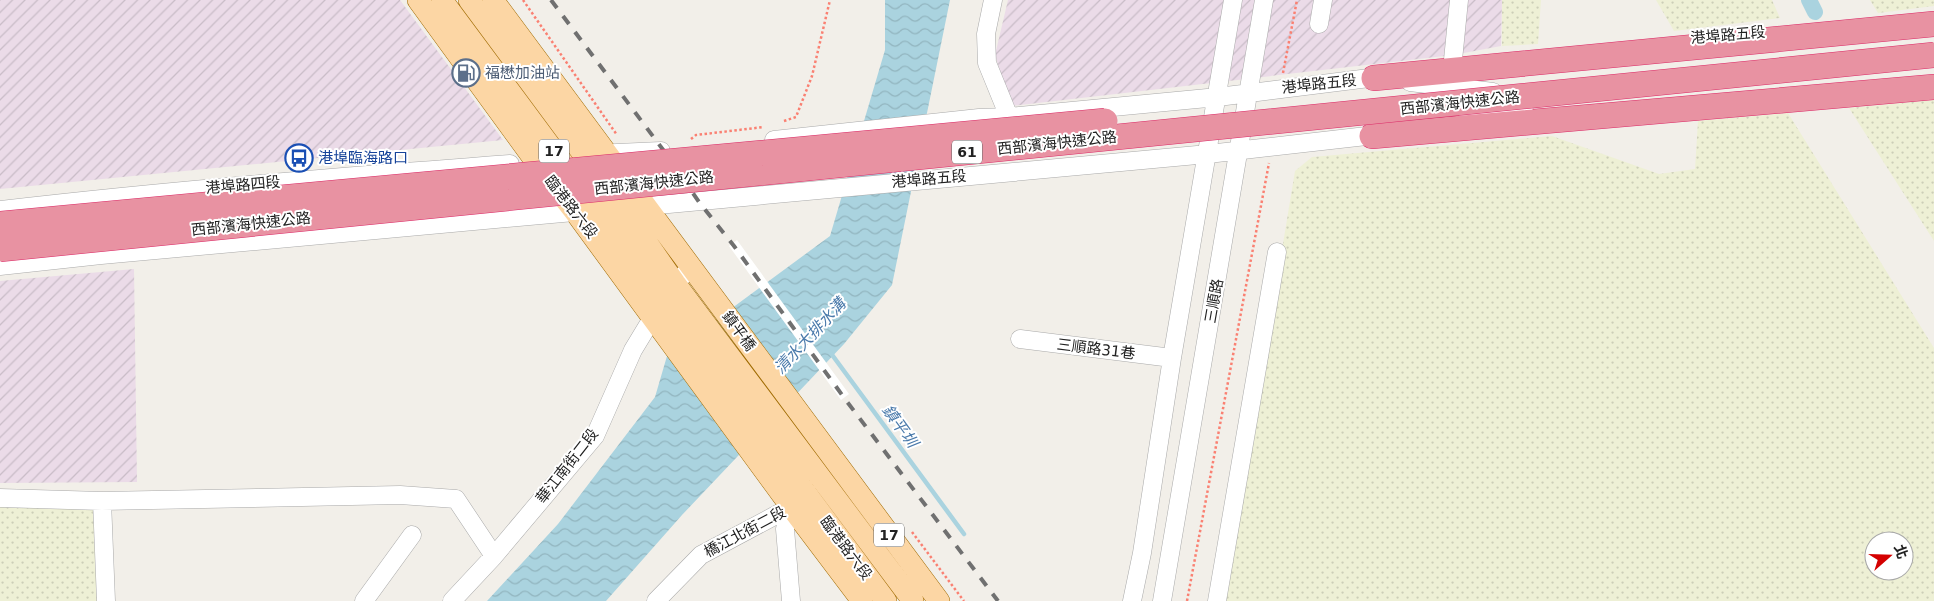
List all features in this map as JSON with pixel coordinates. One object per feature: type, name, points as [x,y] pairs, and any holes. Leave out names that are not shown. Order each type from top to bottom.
[{"type":"highway","points":[[1374,78],[1934,24]]},
{"type":"highway","name":"西部濱海快速公路","points":[[0,224],[1934,44]]},
{"type":"highway","name":"西部濱海快速公路","points":[[0,249],[1934,55]]},
{"type":"highway","points":[[1372,136],[1934,87]]},
{"type":"main road","name":"臨港路六段","points":[[418,0],[536,162],[659,310]]},
{"type":"main road","name":"臨港路六段","points":[[442,0],[599,210],[659,310]]},
{"type":"main road","name":"17","points":[[469,0],[623,208],[675,283]]},
{"type":"main road","name":"17","points":[[493,0],[692,266]]},
{"type":"main road","name":"鎮平橋","points":[[692,266],[833,476]]},
{"type":"main road","name":"鎮平橋","points":[[675,283],[833,476]]},
{"type":"main road","name":"17","points":[[659,310],[799,501]]},
{"type":"main road","name":"臨港路六段","points":[[833,476],[913,601]]},
{"type":"main road","name":"17","points":[[833,476],[938,601]]},
{"type":"main road","name":"臨港路六段","points":[[799,501],[862,601]]},
{"type":"main road","name":"臨港路六段","points":[[799,501],[886,601]]},
{"type":"street","points":[[993,0],[986,34],[987,63],[1009,117]]},
{"type":"street","name":"三順路","points":[[1132,601],[1142,553],[1172,358],[1218,97],[1233,0]]},
{"type":"street","name":"三順路","points":[[1162,601],[1264,0]]},
{"type":"street","points":[[1319,24],[1322,0]]},
{"type":"street","points":[[1453,60],[1459,0]]},
{"type":"street","name":"港埠路五段","points":[[607,153],[678,149],[770,133],[1009,117],[1218,97],[1280,87],[1374,78],[1453,60],[1934,16]]},
{"type":"street","name":"港埠路五段","points":[[576,212],[1208,154],[1239,149],[1372,136],[1561,100],[1772,76],[1934,61]]},
{"type":"street","name":"港埠路五段","points":[[1374,78],[1561,100]]},
{"type":"street","name":"港埠路五段","points":[[1372,136],[1431,141],[1934,94]]},
{"type":"street","name":"港埠路四段","points":[[0,210],[303,180],[536,162],[607,153]]},
{"type":"street","points":[[0,266],[100,255],[576,212]]},
{"type":"street","points":[[1217,601],[1277,252]]},
{"type":"street","name":"華江南街二段","points":[[452,601],[494,556],[595,436],[633,350],[675,283],[692,266]]},
{"type":"street","name":"三順路31巷","points":[[1020,339],[1172,358]]},
{"type":"street","name":"橋江北街二段","points":[[656,601],[701,555],[799,501],[833,476]]},
{"type":"street","points":[[0,498],[102,501],[400,494],[456,499],[494,556]]},
{"type":"street","points":[[102,501],[106,601]]},
{"type":"street","points":[[791,601],[785,529],[799,501]]},
{"type":"street","points":[[364,601],[412,535]]},
{"type":"path","points":[[523,0],[630,152]]},
{"type":"path","points":[[780,123],[796,117],[812,76],[830,0]]},
{"type":"path","points":[[1280,87],[1297,0]]},
{"type":"path","points":[[678,149],[696,136],[770,133]]},
{"type":"path","points":[[1186,601],[1272,147]]},
{"type":"shaded area","points":[[0,0],[400,0],[503,140],[0,189]]},
{"type":"shaded area","points":[[1008,0],[1502,0],[1501,46],[1453,55],[1011,106],[995,55]]},
{"type":"shaded area","points":[[134,269],[137,482],[0,483],[0,281]]},
{"type":"green space","points":[[1502,0],[1541,0],[1538,44],[1502,46]]},
{"type":"green space","points":[[1656,0],[1772,0],[1780,18],[1674,31]]},
{"type":"green space","points":[[1870,0],[1934,0],[1934,6],[1878,13]]},
{"type":"green space","points":[[1934,100],[1934,241],[1849,108]]},
{"type":"green space","points":[[1788,113],[1934,348],[1934,601],[1224,601],[1295,171],[1312,157],[1552,136],[1659,174],[1695,169],[1698,121]]},
{"type":"green space","points":[[97,496],[100,601],[0,601],[0,497]]},
{"type":"water","name":"清水大排水溝","points":[[885,0],[950,0],[892,285],[844,344],[682,515],[606,601],[487,601],[558,524],[655,397],[667,356],[830,236],[885,50]]},
{"type":"pier","points":[[737,240],[849,394],[841,400],[729,246]]},
{"type":"waterway","points":[[1809,0],[1815,12]]},
{"type":"waterway","name":"鎮平圳","points":[[830,352],[964,534]]},
{"type":"railway","points":[[551,0],[845,399],[998,601]]},
{"type":"place","name":"福懋加油站","points":[[466,73]]},
{"type":"place","name":"港埠臨海路口","points":[[299,158]]}]
